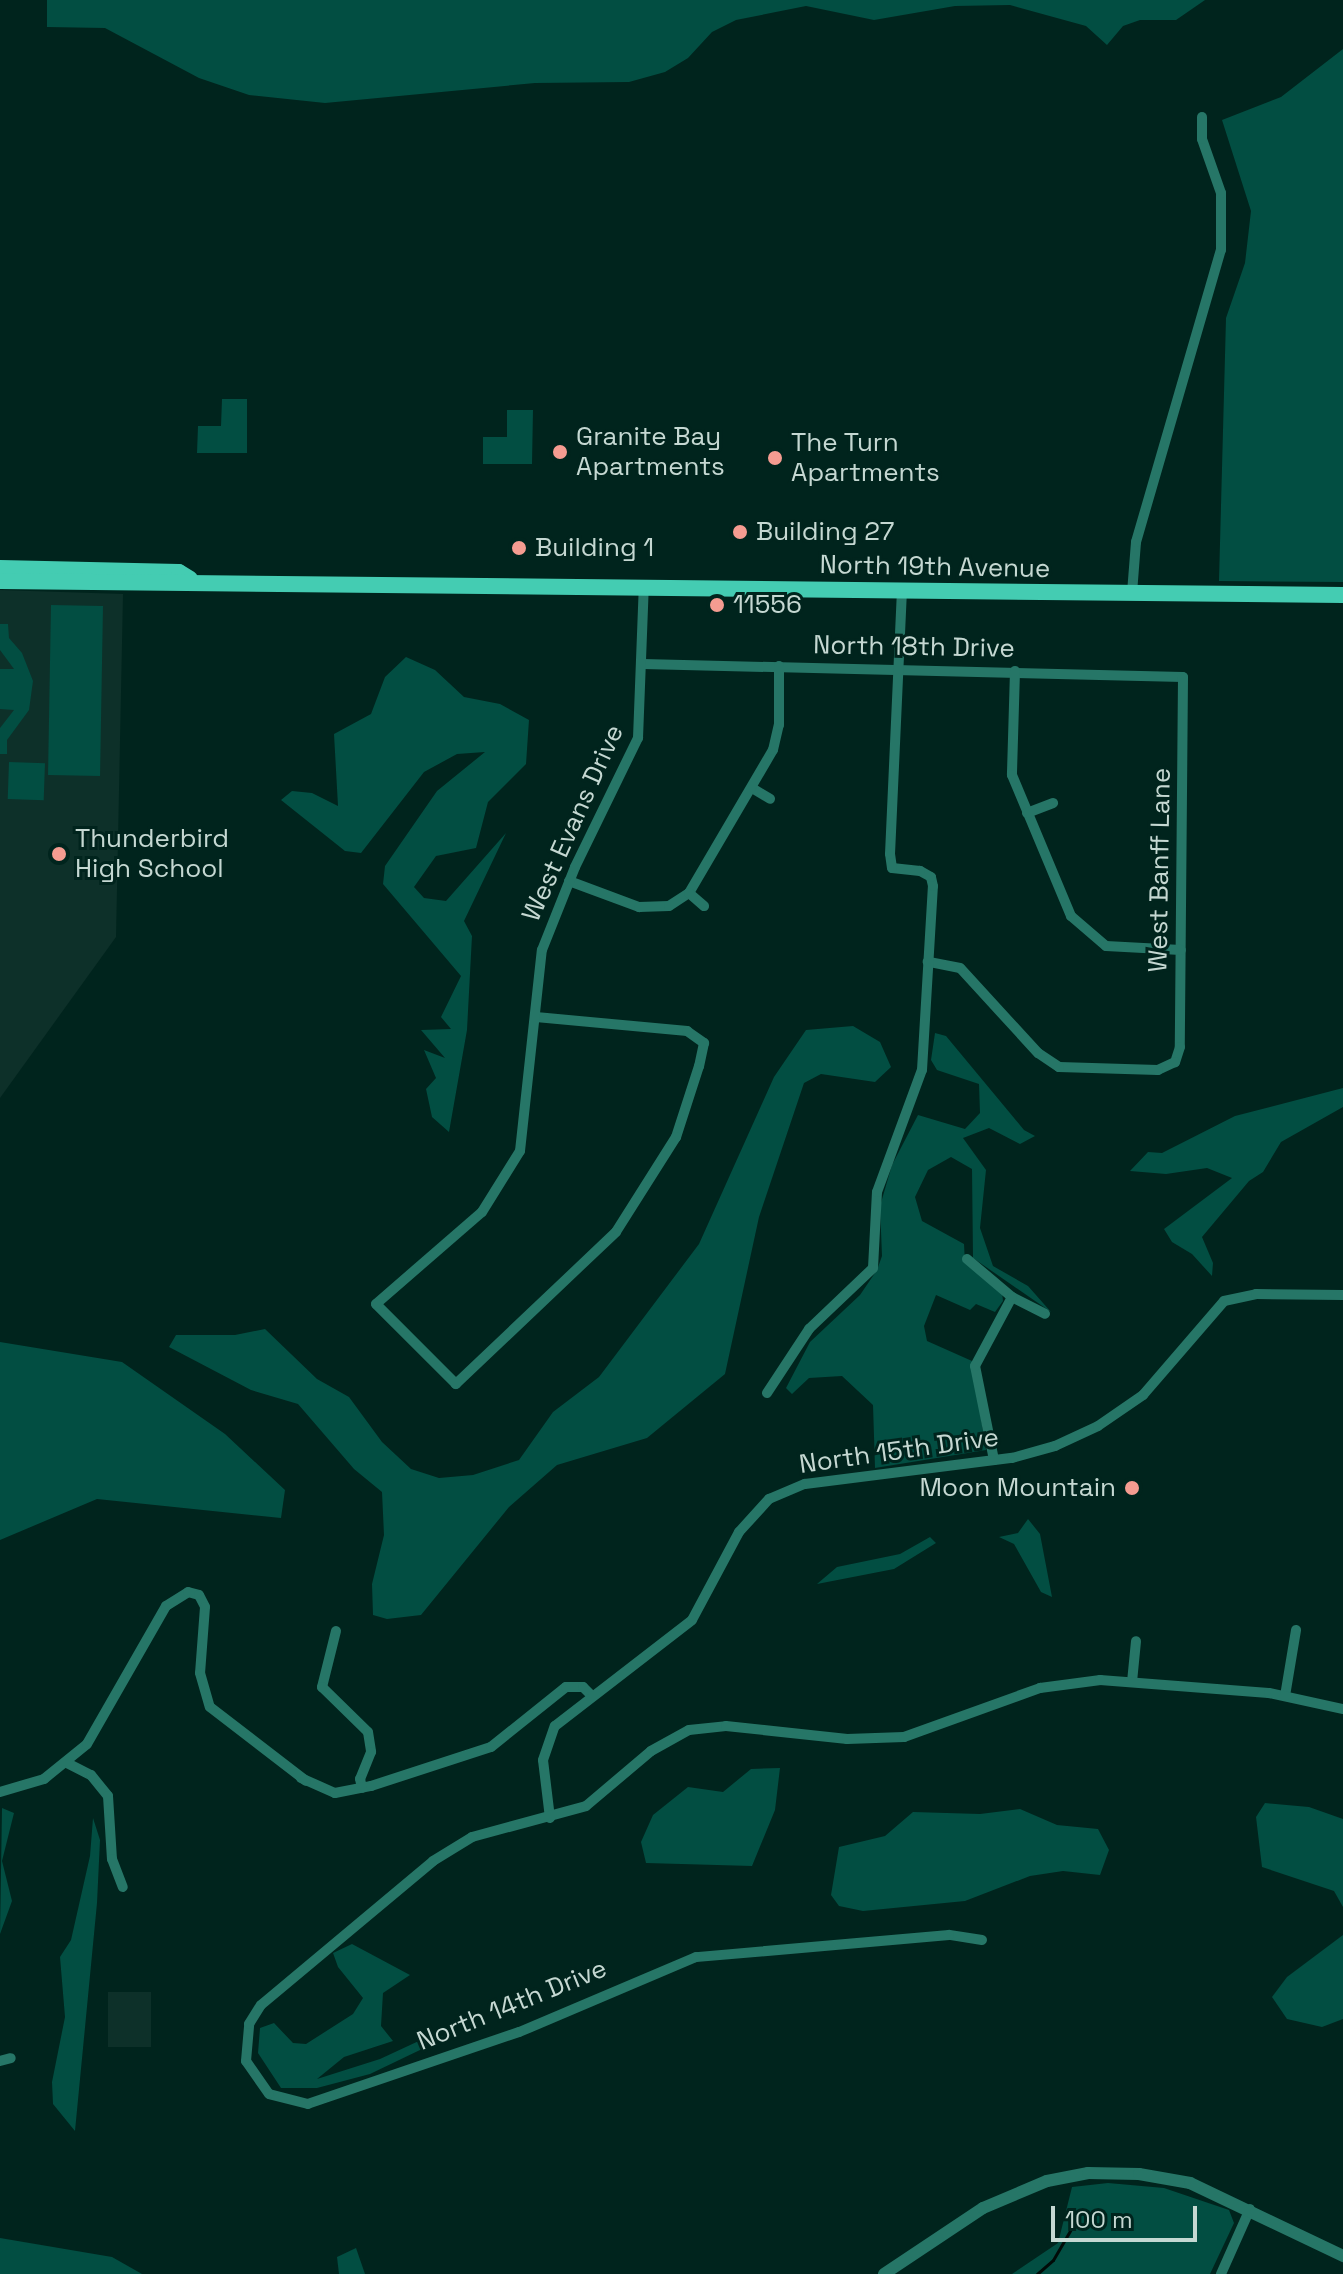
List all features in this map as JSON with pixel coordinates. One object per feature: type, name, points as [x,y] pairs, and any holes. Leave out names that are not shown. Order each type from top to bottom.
[{"type":"main road","name":"North 19th Avenue","points":[[0,568],[179,572],[190,579],[1343,595]]},
{"type":"main road","name":"North 19th Avenue","points":[[0,581],[179,586],[190,579]]},
{"type":"street","points":[[1132,593],[1136,542],[1221,250],[1221,193],[1202,139],[1202,117]]},
{"type":"street","name":"West Evans Drive","points":[[536,1017],[687,1031],[704,1043],[676,1137],[639,1202],[577,1273],[456,1384],[376,1304],[458,1236],[511,1171],[525,1126],[542,950],[569,881],[638,738],[644,585]]},
{"type":"street","points":[[767,1393],[809,1329],[873,1268],[877,1192],[922,1070],[931,877],[892,868],[890,854],[902,591]]},
{"type":"street","name":"North 18th Drive","points":[[643,664],[1183,677]]},
{"type":"street","points":[[569,881],[624,904],[669,906],[689,893],[752,788],[776,740],[779,666]]},
{"type":"street","points":[[1015,671],[1011,762],[1027,813],[1071,916],[1095,941],[1117,949],[1181,950]]},
{"type":"street","name":"West Banff Lane","points":[[928,962],[960,968],[1038,1053],[1059,1067],[1158,1070],[1175,1062],[1180,1047],[1183,677]]},
{"type":"street","points":[[752,788],[770,799]]},
{"type":"street","points":[[1027,813],[1053,803]]},
{"type":"street","points":[[689,893],[704,906]]},
{"type":"street","points":[[967,1259],[1012,1297],[1045,1314]]},
{"type":"street","name":"North 15th Drive","points":[[550,1818],[545,1750],[561,1718],[692,1620],[742,1528],[776,1495],[805,1484],[994,1460],[1069,1441],[1126,1409],[1154,1385],[1207,1316],[1224,1301],[1256,1294],[1343,1295]]},
{"type":"street","points":[[994,1460],[975,1366],[1012,1297]]},
{"type":"street","points":[[0,1792],[44,1779],[87,1744],[166,1606],[188,1592],[199,1595],[205,1607],[200,1673],[204,1696],[216,1713],[306,1781],[324,1791],[362,1788],[491,1747],[566,1687],[583,1687],[591,1695]]},
{"type":"street","points":[[1285,1696],[1296,1630]]},
{"type":"street","points":[[336,1631],[322,1687],[368,1732],[371,1752],[360,1779],[362,1788]]},
{"type":"street","points":[[1132,1682],[1136,1641]]},
{"type":"street","name":"North 14th Drive","points":[[982,1940],[949,1935],[696,1957],[649,1972],[519,2032],[308,2104],[279,2099],[251,2073],[245,2041],[249,2024],[261,2005],[449,1850],[499,1829],[550,1818],[597,1799],[651,1751],[689,1730],[726,1726],[847,1739],[904,1737],[1040,1688],[1082,1681],[1132,1682],[1285,1696],[1343,1709]]},
{"type":"street","points":[[67,1763],[91,1775],[108,1796],[112,1859],[123,1887]]},
{"type":"street","points":[[884,2274],[983,2208],[1047,2181],[1088,2173],[1139,2174],[1208,2189],[1343,2256]]},
{"type":"street","points":[[1221,2274],[1250,2209]]},
{"type":"shaded area","name":"Thunderbird High School","points":[[0,590],[123,594],[116,937],[0,1098]]},
{"type":"shaded area","points":[[108,1992],[151,1992],[151,2047],[108,2047]]},
{"type":"green space","points":[[47,0],[1205,0],[1176,20],[1140,20],[1123,26],[1107,45],[1086,26],[1010,5],[955,6],[874,20],[806,6],[736,20],[712,32],[688,58],[665,72],[629,82],[535,83],[325,103],[249,95],[199,78],[105,28],[47,27]]},
{"type":"green space","points":[[1343,49],[1343,582],[1219,581],[1226,318],[1245,263],[1251,211],[1222,120],[1281,97]]},
{"type":"green space","points":[[222,399],[247,399],[247,453],[197,453],[198,426],[221,426]]},
{"type":"green space","points":[[507,410],[533,410],[532,464],[483,464],[483,437],[507,437]]},
{"type":"green space","points":[[51,605],[103,606],[100,776],[48,775]]},
{"type":"green space","points":[[0,624],[8,624],[9,638],[22,653],[33,681],[29,710],[7,740],[7,754],[0,754],[0,728],[14,710],[0,709],[0,669],[14,669],[0,650]]},
{"type":"green space","points":[[406,657],[435,670],[464,697],[500,704],[529,720],[526,764],[488,802],[476,848],[436,856],[414,887],[424,898],[446,901],[506,833],[464,921],[472,936],[467,1030],[449,1132],[432,1117],[426,1089],[436,1078],[424,1050],[445,1058],[421,1030],[451,1029],[441,1017],[461,976],[383,884],[385,866],[437,791],[485,752],[457,754],[424,772],[361,853],[345,851],[281,800],[292,791],[312,793],[338,806],[334,734],[371,714],[385,677]]},
{"type":"green space","points":[[9,762],[45,763],[44,800],[8,799]]},
{"type":"green space","points":[[853,1026],[880,1042],[891,1067],[875,1082],[821,1074],[804,1083],[759,1217],[725,1374],[647,1438],[557,1465],[509,1507],[421,1615],[387,1619],[373,1615],[372,1584],[384,1535],[382,1492],[354,1469],[298,1404],[251,1390],[169,1347],[176,1335],[235,1335],[265,1329],[317,1379],[349,1397],[382,1442],[411,1469],[439,1478],[473,1475],[519,1460],[553,1412],[599,1377],[699,1244],[774,1077],[806,1030]]},
{"type":"green space","points":[[935,1033],[946,1036],[1024,1130],[1035,1136],[1020,1144],[989,1128],[963,1138],[986,1170],[980,1228],[993,1266],[1028,1286],[1051,1312],[973,1258],[972,1169],[951,1157],[928,1170],[915,1197],[922,1221],[964,1244],[965,1263],[1002,1292],[1003,1301],[995,1312],[976,1304],[970,1310],[936,1295],[924,1326],[927,1341],[972,1361],[986,1450],[875,1468],[873,1405],[842,1376],[809,1378],[792,1394],[786,1388],[810,1342],[860,1295],[877,1270],[882,1256],[880,1206],[892,1165],[918,1115],[965,1129],[980,1113],[979,1084],[937,1070],[931,1060]]},
{"type":"green space","points":[[1343,1088],[1343,1107],[1281,1142],[1263,1172],[1249,1181],[1202,1237],[1213,1263],[1212,1276],[1192,1254],[1172,1242],[1164,1229],[1232,1178],[1207,1168],[1166,1174],[1130,1171],[1148,1152],[1162,1153],[1235,1116]]},
{"type":"green space","points":[[0,1342],[122,1362],[225,1434],[285,1490],[281,1518],[97,1499],[0,1540]]},
{"type":"green space","points":[[1028,1519],[1040,1534],[1052,1597],[1041,1592],[1014,1544],[999,1537],[1018,1533]]},
{"type":"green space","points":[[930,1537],[936,1543],[894,1569],[817,1584],[837,1567],[900,1554]]},
{"type":"green space","points":[[780,1768],[775,1810],[752,1866],[646,1863],[641,1842],[653,1815],[688,1787],[723,1792],[751,1769]]},
{"type":"green space","points":[[1265,1803],[1309,1807],[1343,1819],[1343,1907],[1334,1891],[1262,1867],[1256,1817]]},
{"type":"green space","points":[[2,1808],[14,1813],[2,1861],[12,1901],[0,1934]]},
{"type":"green space","points":[[1020,1809],[1057,1825],[1098,1829],[1109,1850],[1100,1875],[1063,1871],[1030,1876],[965,1901],[863,1911],[839,1906],[831,1895],[839,1847],[885,1836],[913,1812],[980,1814]]},
{"type":"green space","points":[[93,1818],[100,1840],[97,1903],[75,2131],[53,2104],[52,2082],[65,2017],[60,1957],[71,1940],[90,1856]]},
{"type":"green space","points":[[1343,1935],[1343,2019],[1322,2027],[1287,2019],[1272,1997],[1287,1977]]},
{"type":"green space","points":[[352,1944],[410,1975],[383,1993],[381,2026],[393,2041],[344,2057],[317,2079],[380,2059],[436,2033],[445,2038],[370,2074],[317,2088],[281,2088],[258,2053],[260,2028],[274,2023],[293,2043],[306,2044],[353,2014],[363,1998],[338,1967],[333,1953]]},
{"type":"green space","points":[[1108,2183],[1164,2188],[1229,2210],[1234,2223],[1210,2274],[1012,2274],[1058,2243],[1072,2187]]},
{"type":"green space","points":[[0,2238],[112,2257],[142,2274],[0,2274]]},
{"type":"green space","points":[[356,2248],[365,2274],[339,2274],[337,2257]]},
{"type":"waterway","points":[[1037,2274],[1053,2260],[1078,2217]]},
{"type":"place","name":"Granite Bay Apartments","points":[[560,452]]},
{"type":"place","name":"The Turn Apartments","points":[[775,458]]},
{"type":"place","name":"Building 27","points":[[740,532]]},
{"type":"place","name":"Building 1","points":[[519,548]]},
{"type":"place","name":"11556","points":[[717,605]]},
{"type":"place","name":"Thunderbird High School","points":[[59,854]]},
{"type":"place","name":"Moon Mountain","points":[[1132,1488]]}]
